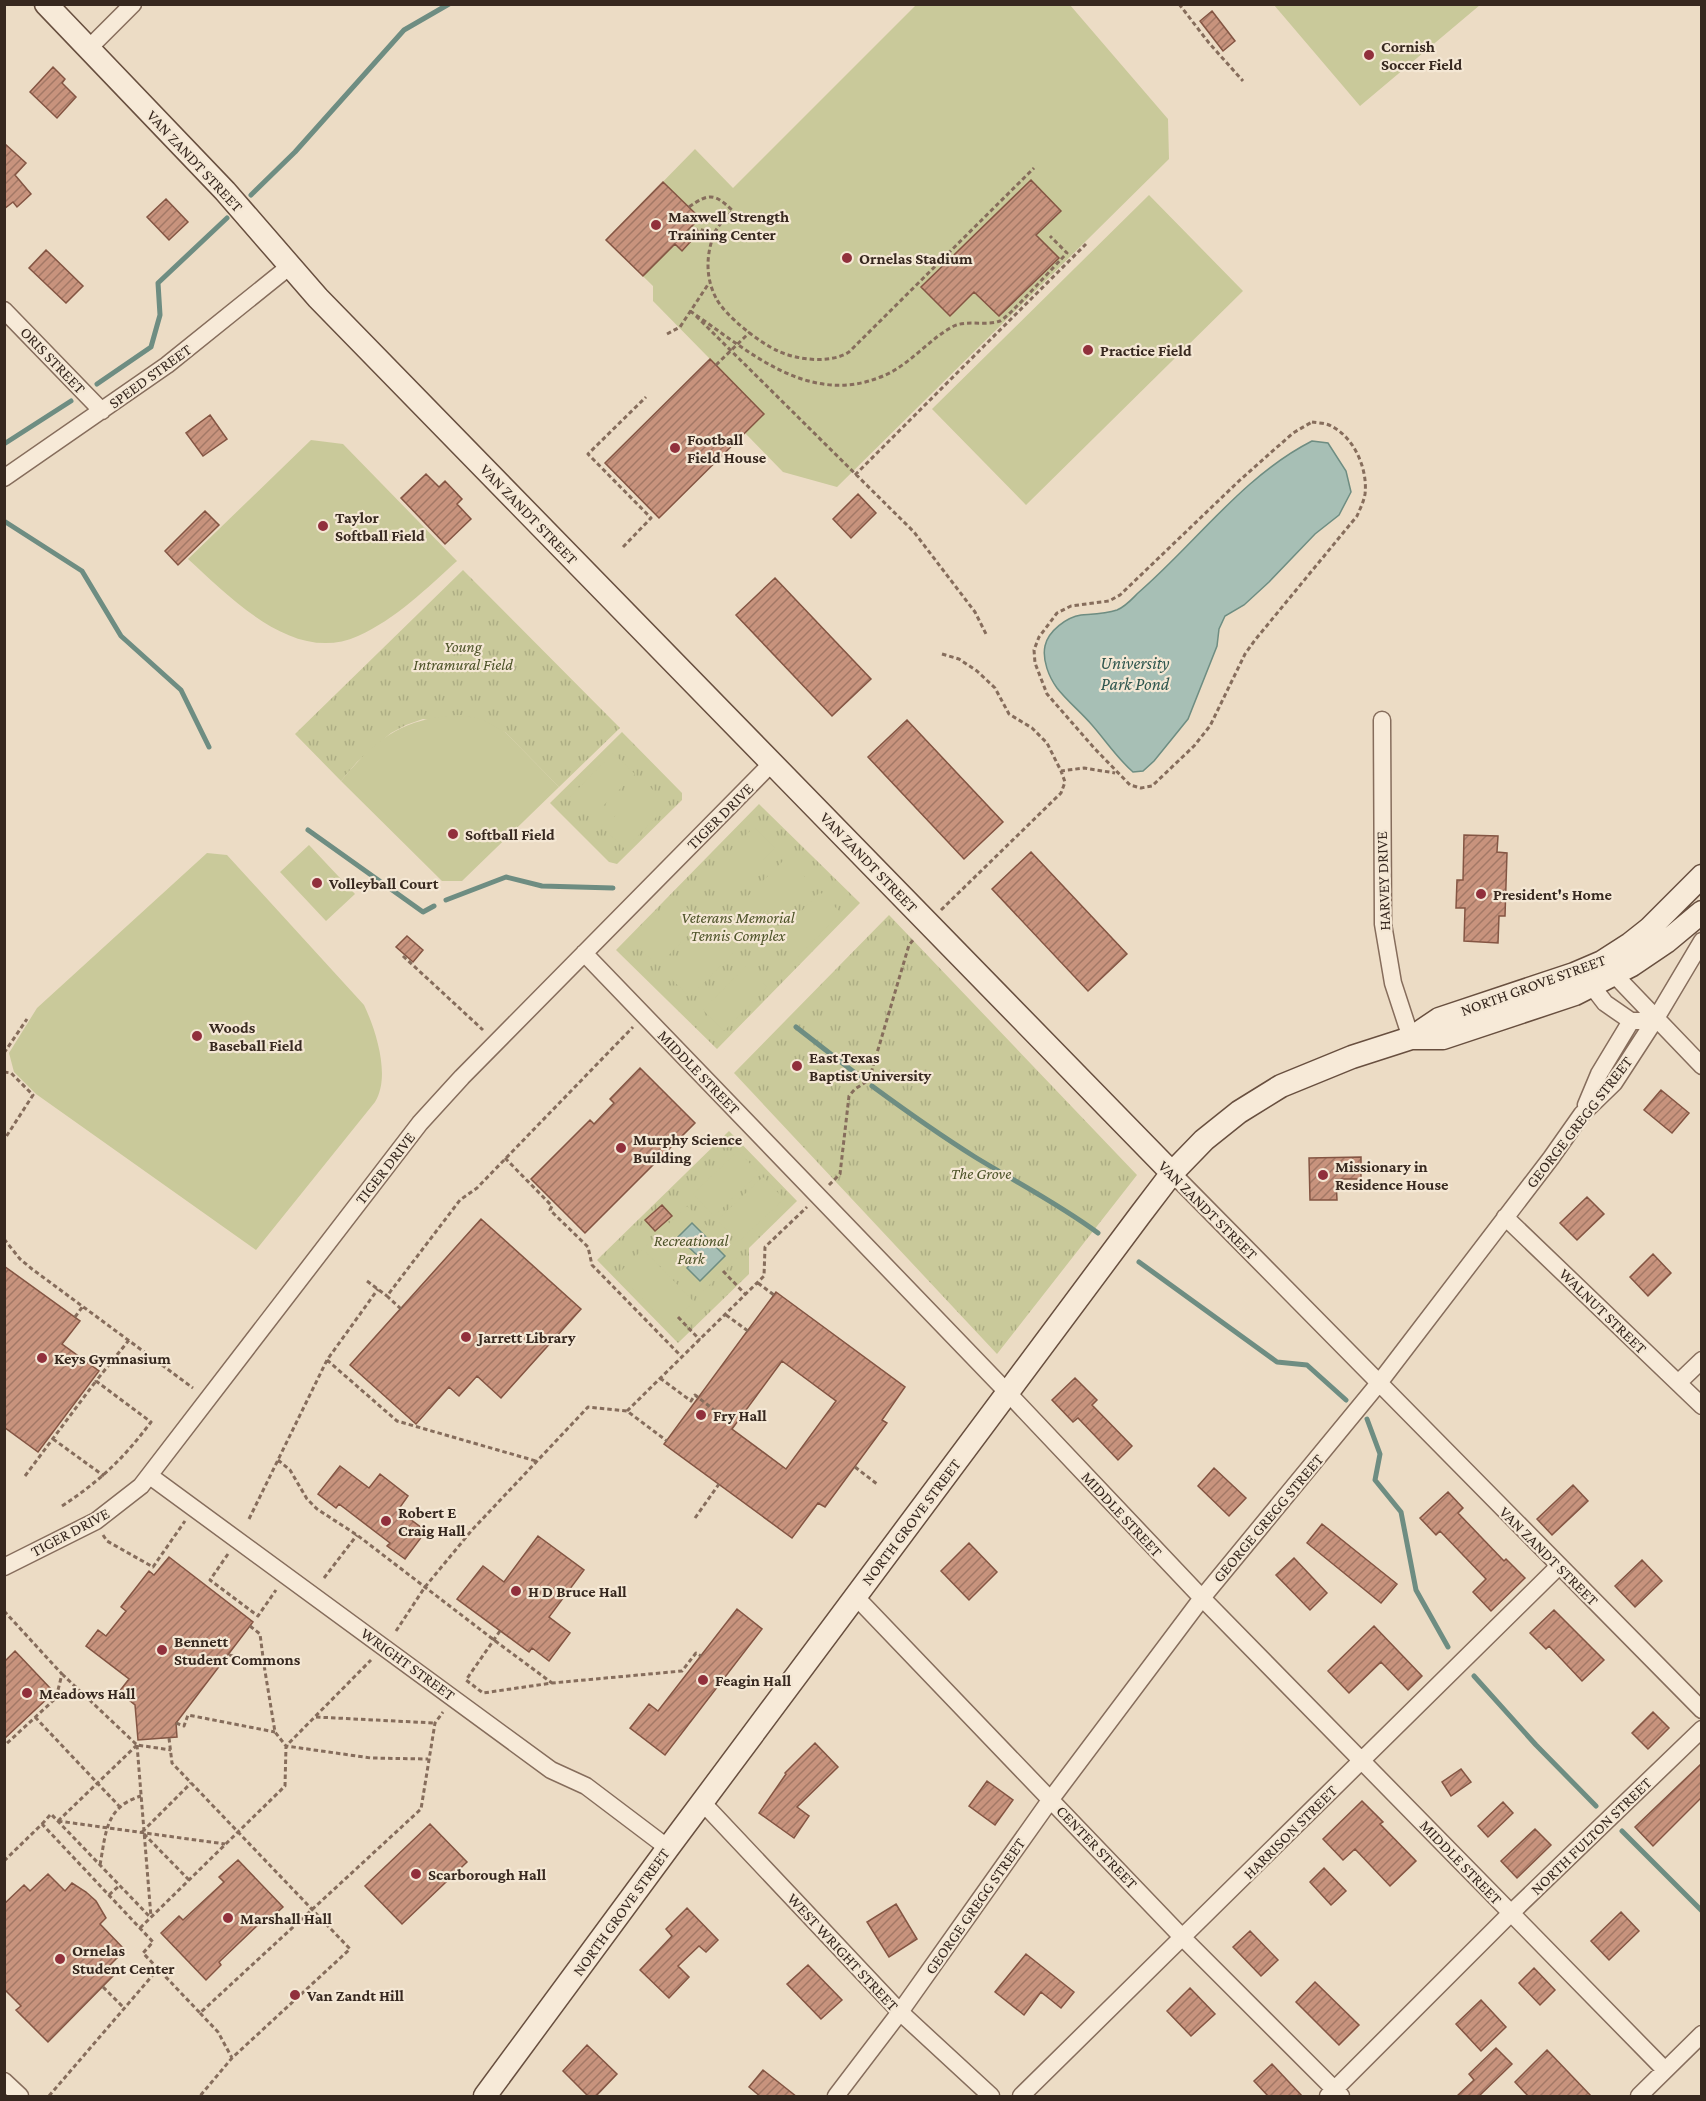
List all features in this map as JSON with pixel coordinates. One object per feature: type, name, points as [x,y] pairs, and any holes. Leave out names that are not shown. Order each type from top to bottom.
[{"type":"main road","name":"VAN ZANDT STREET","points":[[46,4],[225,191],[326,306],[1172,1173]]},
{"type":"main road","name":"NORTH GROVE STREET","points":[[1608,968],[1701,876]]},
{"type":"main road","name":"NORTH GROVE STREET","points":[[485,2097],[855,1596],[1172,1173],[1221,1125],[1281,1086],[1322,1068],[1412,1038],[1443,1038],[1560,1000],[1586,979],[1666,942],[1701,912]]},
{"type":"street","points":[[88,49],[133,4]]},
{"type":"street","name":"SPEED STREET","points":[[4,478],[185,351],[290,266]]},
{"type":"street","name":"ORIS STREET","points":[[4,310],[102,411]]},
{"type":"street","name":"HARVEY DRIVE","points":[[1382,720],[1383,924],[1393,983],[1412,1038]]},
{"type":"street","name":"TIGER DRIVE","points":[[4,1567],[96,1521],[129,1498],[150,1476],[403,1143],[462,1077],[772,763]]},
{"type":"street","name":"GEORGE GREGG STREET","points":[[836,2097],[900,2012],[1051,1799],[1202,1598],[1379,1383],[1582,1114],[1614,1083],[1655,1020],[1701,941]]},
{"type":"street","name":"MIDDLE STREET","points":[[584,953],[1202,1598],[1665,2070]]},
{"type":"street","points":[[1608,968],[1701,1066]]},
{"type":"street","points":[[1586,979],[1605,1003],[1631,1021],[1655,1020]]},
{"type":"street","points":[[1582,1114],[1599,1074],[1631,1021]]},
{"type":"street","name":"VAN ZANDT STREET","points":[[1172,1173],[1701,1710]]},
{"type":"street","name":"WALNUT STREET","points":[[1505,1217],[1701,1406]]},
{"type":"street","points":[[1678,1383],[1701,1360]]},
{"type":"street","name":"WRIGHT STREET","points":[[150,1476],[551,1770],[586,1786],[668,1848]]},
{"type":"street","name":"HARRISON STREET","points":[[1021,2097],[1559,1566]]},
{"type":"street","name":"CENTER STREET","points":[[855,1596],[1334,2094]]},
{"type":"street","name":"NORTH FULTON STREET","points":[[1334,2094],[1511,1913],[1701,1729]]},
{"type":"street","name":"WEST WRIGHT STREET","points":[[702,1802],[900,2012],[991,2097]]},
{"type":"street","points":[[1639,2097],[1701,2034]]},
{"type":"street","points":[[4,2081],[20,2097]]},
{"type":"path","points":[[1179,4],[1209,43],[1243,81]]},
{"type":"path","points":[[689,207],[712,196],[721,200],[733,211],[716,229],[710,248],[708,266],[710,282],[723,309],[779,352],[814,360],[835,359],[842,356],[1034,168]]},
{"type":"path","points":[[688,236],[699,229],[715,234]]},
{"type":"path","points":[[690,311],[773,367],[795,378],[816,384],[850,384],[885,376],[956,325],[1001,321],[1067,253],[1050,236]]},
{"type":"path","points":[[855,475],[1086,244]]},
{"type":"path","points":[[667,334],[680,327],[710,282]]},
{"type":"path","points":[[690,311],[914,532],[975,612],[986,634]]},
{"type":"path","points":[[716,365],[750,332]]},
{"type":"path","points":[[622,546],[651,518],[588,454],[646,397]]},
{"type":"path","points":[[1061,771],[1084,768],[1117,773],[1130,785],[1141,788],[1152,786],[1194,746],[1210,726],[1245,654],[1357,516],[1365,495],[1362,466],[1349,440],[1334,428],[1312,422],[1293,433],[1240,480],[1120,595],[1108,601],[1071,606],[1057,613],[1039,637],[1034,650],[1035,663],[1047,694],[1117,773]]},
{"type":"path","points":[[928,923],[1061,793],[1065,782],[1047,743],[1032,728],[1009,714],[995,688],[977,671],[959,659],[942,654]]},
{"type":"path","points":[[403,956],[497,1042]]},
{"type":"path","points":[[387,1296],[460,1200],[477,1188],[645,1015]]},
{"type":"path","points":[[4,1053],[27,1019]]},
{"type":"path","points":[[4,1072],[11,1072],[33,1095],[6,1133],[4,1140]]},
{"type":"path","points":[[505,1158],[552,1206],[550,1210],[588,1247],[592,1264],[682,1357]]},
{"type":"path","points":[[4,1239],[26,1264],[208,1400]]},
{"type":"path","points":[[723,1271],[746,1295]]},
{"type":"path","points":[[368,1281],[401,1309]]},
{"type":"path","points":[[758,1283],[774,1295]]},
{"type":"path","points":[[249,1519],[327,1360],[378,1289]]},
{"type":"path","points":[[75,1317],[83,1306]]},
{"type":"path","points":[[726,1315],[748,1331]]},
{"type":"path","points":[[678,1317],[700,1340]]},
{"type":"path","points":[[25,1476],[129,1340]]},
{"type":"path","points":[[327,1360],[396,1421],[536,1461]]},
{"type":"path","points":[[660,1378],[691,1401],[695,1395],[723,1417]]},
{"type":"path","points":[[62,1506],[104,1476],[126,1454],[152,1422],[96,1381]]},
{"type":"path","points":[[396,1631],[425,1587],[471,1530],[588,1407],[627,1411],[667,1441]]},
{"type":"path","points":[[53,1439],[104,1476]]},
{"type":"path","points":[[278,1460],[290,1470],[307,1499],[317,1509],[357,1535],[552,1683]]},
{"type":"path","points":[[855,1467],[878,1484]]},
{"type":"path","points":[[695,1518],[719,1484]]},
{"type":"path","points":[[96,1521],[107,1541],[153,1567],[186,1520]]},
{"type":"path","points":[[324,1578],[357,1535]]},
{"type":"path","points":[[220,1547],[229,1553],[210,1580],[258,1616],[277,1589]]},
{"type":"path","points":[[270,1583],[282,1592]]},
{"type":"path","points":[[5,1611],[62,1674],[137,1745],[171,1750]]},
{"type":"path","points":[[140,1928],[285,1786],[286,1746],[275,1732],[260,1634],[250,1626]]},
{"type":"path","points":[[500,1631],[466,1680],[483,1693],[552,1683],[682,1671],[696,1653],[700,1656]]},
{"type":"path","points":[[229,1654],[264,1665]]},
{"type":"path","points":[[286,1746],[373,1658]]},
{"type":"path","points":[[4,1746],[56,1698],[62,1674]]},
{"type":"path","points":[[200,2013],[421,1809],[435,1723],[444,1710]]},
{"type":"path","points":[[176,1723],[184,1726],[188,1715],[275,1732]]},
{"type":"path","points":[[35,1717],[119,1806]]},
{"type":"path","points":[[316,1717],[435,1723]]},
{"type":"path","points":[[169,1738],[172,1763],[351,1949],[232,2058],[200,2097]]},
{"type":"path","points":[[58,1821],[137,1745]]},
{"type":"path","points":[[137,1745],[142,1832],[151,1917]]},
{"type":"path","points":[[286,1746],[371,1758],[428,1759]]},
{"type":"path","points":[[142,1832],[191,1783]]},
{"type":"path","points":[[100,1865],[106,1828],[119,1806],[129,1799],[141,1796]]},
{"type":"path","points":[[4,1861],[51,1814],[151,1917]]},
{"type":"path","points":[[58,1821],[226,1844]]},
{"type":"path","points":[[42,1824],[153,1942],[143,1953],[218,2032],[232,2058]]},
{"type":"path","points":[[142,1832],[189,1880]]},
{"type":"path","points":[[109,1895],[120,1885]]},
{"type":"path","points":[[49,2096],[158,1969]]},
{"type":"path","points":[[103,1987],[124,2008]]},
{"type":"green space","name":"Ornelas Stadium","points":[[916,5],[1070,5],[1168,119],[1169,159],[837,487],[783,472],[745,433],[764,414],[653,301],[653,286],[606,240],[695,149],[733,188]]},
{"type":"green space","name":"Cornish Soccer Field","points":[[1274,5],[1480,5],[1360,106]]},
{"type":"green space","name":"Practice Field","points":[[1149,195],[1243,291],[1026,505],[932,409]]},
{"type":"green space","name":"Taylor Softball Field","points":[[311,440],[343,444],[457,561],[385,621],[358,636],[334,643],[310,642],[287,635],[265,623],[224,592],[188,559]]},
{"type":"green space","name":"Young Intramural Field","points":[[463,570],[620,728],[559,787],[505,732],[423,719],[391,733],[357,762],[341,781],[295,734]]},
{"type":"green space","name":"Softball Field","points":[[462,715],[483,720],[505,732],[559,787],[462,881],[442,881],[341,781],[367,752],[394,732],[424,720]]},
{"type":"green space","points":[[622,732],[682,793],[682,800],[617,864],[609,862],[550,803]]},
{"type":"green space","points":[[613,753],[635,774],[591,818],[570,797]]},
{"type":"green space","points":[[647,784],[668,805],[625,849],[603,828]]},
{"type":"green space","name":"Veterans Memorial Tennis Complex","points":[[759,804],[860,903],[717,1049],[616,950]]},
{"type":"green space","points":[[754,827],[775,848],[731,892],[710,871]]},
{"type":"green space","name":"Volleyball Court","points":[[309,845],[355,894],[326,921],[280,872]]},
{"type":"green space","name":"Woods Baseball Field","points":[[207,853],[227,855],[364,1005],[377,1040],[382,1067],[380,1092],[375,1102],[256,1250],[36,1094],[14,1072],[9,1053],[37,1008]]},
{"type":"green space","points":[[786,858],[807,879],[763,923],[742,902]]},
{"type":"green space","points":[[820,892],[841,913],[798,957],[777,936]]},
{"type":"green space","points":[[680,901],[701,922],[658,966],[636,945]]},
{"type":"green space","name":"The Grove","points":[[889,915],[1137,1175],[997,1354],[734,1073]]},
{"type":"green space","points":[[712,932],[733,953],[690,997],[668,976]]},
{"type":"green space","points":[[746,966],[767,987],[724,1031],[703,1010]]},
{"type":"green space","name":"Recreational Park","points":[[729,1131],[797,1201],[749,1248],[749,1274],[678,1343],[597,1260]]},
{"type":"green space","points":[[738,1151],[759,1173],[714,1216],[693,1194]]},
{"type":"green space","points":[[763,1177],[784,1199],[738,1242],[717,1220]]},
{"type":"green space","points":[[687,1206],[738,1257],[697,1297],[646,1246]]},
{"type":"green space","points":[[643,1249],[694,1302],[669,1326],[618,1274]]},
{"type":"water","name":"University Park Pond","points":[[1312,441],[1328,443],[1346,471],[1351,492],[1339,515],[1315,534],[1244,605],[1225,616],[1219,629],[1217,646],[1188,719],[1154,761],[1143,771],[1133,772],[1054,684],[1045,663],[1044,651],[1047,640],[1054,630],[1070,619],[1081,615],[1113,611],[1126,605],[1242,491],[1264,472]]},
{"type":"water","points":[[692,1223],[725,1256],[700,1281],[687,1268],[698,1256],[678,1237]]},
{"type":"building","points":[[1212,11],[1235,41],[1223,51],[1200,21]]},
{"type":"building","points":[[53,67],[65,79],[62,83],[76,97],[57,118],[30,92]]},
{"type":"building","points":[[4,143],[26,163],[15,175],[31,194],[17,207],[13,202],[4,209]]},
{"type":"building","points":[[1031,180],[1061,211],[1036,235],[1059,258],[999,316],[974,292],[950,316],[921,287]]},
{"type":"building","name":"Maxwell Strength Training Center","points":[[663,182],[700,218],[685,233],[692,240],[682,251],[675,244],[643,276],[606,240]]},
{"type":"building","points":[[166,199],[188,222],[169,240],[147,217]]},
{"type":"building","points":[[46,250],[83,286],[66,303],[29,268]]},
{"type":"building","name":"Football Field House","points":[[710,359],[764,414],[659,518],[605,463]]},
{"type":"building","points":[[210,415],[227,439],[203,456],[186,433]]},
{"type":"building","points":[[426,474],[439,487],[445,481],[462,499],[457,504],[471,519],[445,544],[401,498]]},
{"type":"building","points":[[858,494],[876,513],[851,538],[833,519]]},
{"type":"building","points":[[205,511],[219,525],[178,565],[165,551]]},
{"type":"building","points":[[775,578],[871,679],[832,716],[736,615]]},
{"type":"building","points":[[907,720],[1003,822],[964,859],[868,757]]},
{"type":"building","name":"President's Home","points":[[1464,835],[1498,836],[1497,852],[1507,853],[1505,916],[1499,916],[1498,943],[1464,941],[1465,908],[1456,908],[1457,880],[1463,880]]},
{"type":"building","points":[[1031,852],[1127,954],[1088,991],[992,889]]},
{"type":"building","points":[[407,936],[423,950],[413,962],[396,947]]},
{"type":"building","name":"Murphy Science Building","points":[[640,1068],[695,1123],[585,1233],[531,1179],[590,1120],[594,1124],[614,1103],[610,1099]]},
{"type":"building","points":[[1661,1090],[1689,1113],[1672,1133],[1644,1110]]},
{"type":"building","name":"Missionary in Residence House","points":[[1361,1157],[1361,1179],[1336,1179],[1337,1200],[1310,1200],[1309,1158]]},
{"type":"building","points":[[1587,1197],[1604,1214],[1577,1240],[1560,1223]]},
{"type":"building","points":[[662,1205],[672,1216],[655,1231],[645,1220]]},
{"type":"building","name":"Jarrett Library","points":[[481,1219],[581,1309],[501,1398],[477,1376],[459,1396],[449,1387],[416,1424],[350,1365]]},
{"type":"building","points":[[1653,1254],[1671,1273],[1648,1296],[1630,1277]]},
{"type":"building","name":"Keys Gymnasium","points":[[4,1266],[80,1321],[62,1344],[99,1371],[38,1452],[4,1427]]},
{"type":"building","name":"Fry Hall","points":[[776,1292],[905,1387],[882,1420],[887,1423],[825,1507],[818,1503],[792,1538],[664,1444]],"holes":[[[782,1361],[836,1401],[786,1469],[732,1429]]]},
{"type":"building","points":[[1075,1378],[1097,1400],[1092,1405],[1132,1446],[1118,1460],[1078,1418],[1073,1422],[1052,1400]]},
{"type":"building","name":"Robert E Craig Hall","points":[[340,1466],[369,1488],[380,1474],[408,1496],[398,1510],[426,1531],[405,1559],[387,1546],[390,1543],[339,1504],[336,1508],[318,1494]]},
{"type":"building","points":[[1214,1468],[1246,1498],[1229,1516],[1198,1486]]},
{"type":"building","points":[[1573,1485],[1588,1501],[1552,1535],[1537,1519]]},
{"type":"building","points":[[1448,1492],[1463,1508],[1458,1513],[1504,1561],[1506,1559],[1525,1578],[1491,1611],[1473,1592],[1486,1579],[1440,1531],[1436,1535],[1420,1518]]},
{"type":"building","points":[[1322,1524],[1397,1584],[1381,1603],[1307,1543]]},
{"type":"building","name":"H D Bruce Hall","points":[[538,1536],[584,1570],[549,1617],[570,1633],[549,1661],[532,1648],[529,1652],[457,1599],[483,1566],[504,1582]]},
{"type":"building","points":[[969,1543],[997,1572],[969,1600],[941,1571]]},
{"type":"building","name":"Bennett Student Commons","points":[[169,1557],[253,1622],[176,1723],[177,1737],[138,1740],[135,1705],[119,1692],[129,1679],[86,1646],[98,1630],[106,1636],[126,1611],[121,1607],[149,1571],[154,1575]]},
{"type":"building","points":[[1294,1558],[1327,1593],[1310,1610],[1276,1575]]},
{"type":"building","points":[[1642,1560],[1662,1581],[1635,1607],[1615,1586]]},
{"type":"building","name":"Feagin Hall","points":[[737,1609],[762,1629],[665,1755],[630,1728],[649,1704],[658,1711]]},
{"type":"building","points":[[1554,1610],[1604,1660],[1582,1681],[1549,1646],[1546,1649],[1530,1633]]},
{"type":"building","points":[[1374,1626],[1422,1676],[1408,1690],[1381,1662],[1349,1693],[1328,1671]]},
{"type":"building","name":"Meadows Hall","points":[[15,1651],[50,1688],[47,1691],[51,1695],[4,1739],[4,1662]]},
{"type":"building","points":[[1653,1712],[1669,1728],[1648,1749],[1632,1733]]},
{"type":"building","points":[[815,1743],[838,1767],[797,1807],[809,1816],[794,1838],[759,1813],[785,1773]]},
{"type":"building","points":[[1701,1764],[1701,1798],[1653,1846],[1635,1827]]},
{"type":"building","points":[[1461,1769],[1471,1782],[1451,1796],[1442,1782]]},
{"type":"building","points":[[987,1781],[1013,1800],[995,1825],[969,1806]]},
{"type":"building","points":[[1362,1801],[1383,1822],[1380,1824],[1416,1861],[1390,1886],[1355,1849],[1343,1860],[1323,1839]]},
{"type":"building","points":[[1503,1802],[1513,1813],[1488,1837],[1478,1826]]},
{"type":"building","name":"Scarborough Hall","points":[[430,1824],[467,1862],[402,1924],[365,1886]]},
{"type":"building","points":[[1535,1829],[1551,1845],[1517,1878],[1501,1861]]},
{"type":"building","name":"Marshall Hall","points":[[238,1860],[283,1907],[265,1924],[262,1921],[219,1962],[221,1965],[206,1980],[161,1933],[179,1916],[183,1920],[224,1882],[219,1877]]},
{"type":"building","points":[[1324,1868],[1346,1891],[1331,1905],[1310,1882]]},
{"type":"building","name":"Ornelas Student Center","points":[[48,1874],[65,1891],[72,1883],[96,1901],[106,1918],[100,1924],[125,1950],[107,1968],[114,1975],[48,2042],[16,2010],[21,2006],[4,1989],[4,1904],[24,1885],[30,1891]]},
{"type":"building","points":[[896,1904],[917,1939],[889,1957],[867,1922]]},
{"type":"building","points":[[687,1908],[718,1940],[706,1952],[699,1946],[678,1966],[689,1977],[669,1998],[640,1970],[672,1936],[666,1929]]},
{"type":"building","points":[[1621,1912],[1639,1931],[1609,1960],[1591,1941]]},
{"type":"building","points":[[1250,1931],[1278,1960],[1261,1976],[1233,1947]]},
{"type":"building","points":[[1026,1954],[1074,1992],[1061,2008],[1041,1992],[1024,2015],[995,1992]]},
{"type":"building","points":[[808,1965],[842,2000],[821,2019],[787,1984]]},
{"type":"building","points":[[1534,1968],[1555,1990],[1540,2005],[1519,1983]]},
{"type":"building","points":[[1315,1982],[1359,2025],[1339,2045],[1296,2002]]},
{"type":"building","points":[[1190,1988],[1215,2014],[1191,2036],[1167,2011]]},
{"type":"building","points":[[1481,2000],[1506,2027],[1481,2051],[1456,2024]]},
{"type":"building","points":[[587,2045],[617,2074],[595,2097],[589,2097],[563,2071]]},
{"type":"building","points":[[1496,2048],[1512,2064],[1478,2097],[1456,2097],[1474,2080],[1469,2074]]},
{"type":"building","points":[[1547,2050],[1592,2097],[1529,2097],[1515,2082]]},
{"type":"building","points":[[1272,2064],[1303,2097],[1269,2097],[1254,2081]]},
{"type":"building","points":[[763,2070],[797,2097],[761,2097],[749,2087]]},
{"type":"waterway","points":[[251,195],[295,152],[404,30],[449,4]]},
{"type":"waterway","points":[[97,384],[151,347],[160,315],[158,283],[227,218]]},
{"type":"waterway","points":[[4,444],[71,401]]},
{"type":"waterway","points":[[4,521],[82,571],[121,636],[181,690],[209,747]]},
{"type":"waterway","points":[[308,830],[423,912],[434,906]]},
{"type":"waterway","points":[[446,900],[506,877],[542,886],[613,888]]},
{"type":"waterway","points":[[796,1027],[859,1076]]},
{"type":"waterway","points":[[872,1086],[962,1149],[1053,1203],[1098,1233]]},
{"type":"waterway","points":[[1139,1262],[1277,1362],[1307,1365],[1346,1400]]},
{"type":"waterway","points":[[1367,1419],[1380,1454],[1375,1480],[1401,1512],[1416,1590],[1448,1647]]},
{"type":"waterway","points":[[1474,1676],[1536,1745],[1596,1806]]},
{"type":"waterway","points":[[1622,1831],[1702,1911]]},
{"type":"place","name":"Cornish Soccer Field","points":[[1369,55]]},
{"type":"place","name":"Maxwell Strength Training Center","points":[[656,225]]},
{"type":"place","name":"Ornelas Stadium","points":[[847,258]]},
{"type":"place","name":"Practice Field","points":[[1088,350]]},
{"type":"place","name":"Football Field House","points":[[675,448]]},
{"type":"place","name":"Taylor Softball Field","points":[[323,526]]},
{"type":"place","name":"Softball Field","points":[[453,834]]},
{"type":"place","name":"Volleyball Court","points":[[317,883]]},
{"type":"place","name":"President's Home","points":[[1481,894]]},
{"type":"place","name":"Woods Baseball Field","points":[[197,1036]]},
{"type":"place","name":"East Texas Baptist University","points":[[797,1066]]},
{"type":"place","name":"Murphy Science Building","points":[[621,1148]]},
{"type":"place","name":"Missionary in Residence House","points":[[1323,1175]]},
{"type":"place","name":"Jarrett Library","points":[[466,1337]]},
{"type":"place","name":"Keys Gymnasium","points":[[42,1358]]},
{"type":"place","name":"Fry Hall","points":[[701,1415]]},
{"type":"place","name":"Robert E Craig Hall","points":[[386,1521]]},
{"type":"place","name":"H D Bruce Hall","points":[[516,1591]]},
{"type":"place","name":"Bennett Student Commons","points":[[162,1650]]},
{"type":"place","name":"Feagin Hall","points":[[703,1680]]},
{"type":"place","name":"Meadows Hall","points":[[27,1693]]},
{"type":"place","name":"Scarborough Hall","points":[[416,1874]]},
{"type":"place","name":"Marshall Hall","points":[[228,1918]]},
{"type":"place","name":"Ornelas Student Center","points":[[60,1959]]},
{"type":"place","name":"Van Zandt Hill","points":[[295,1995]]}]
